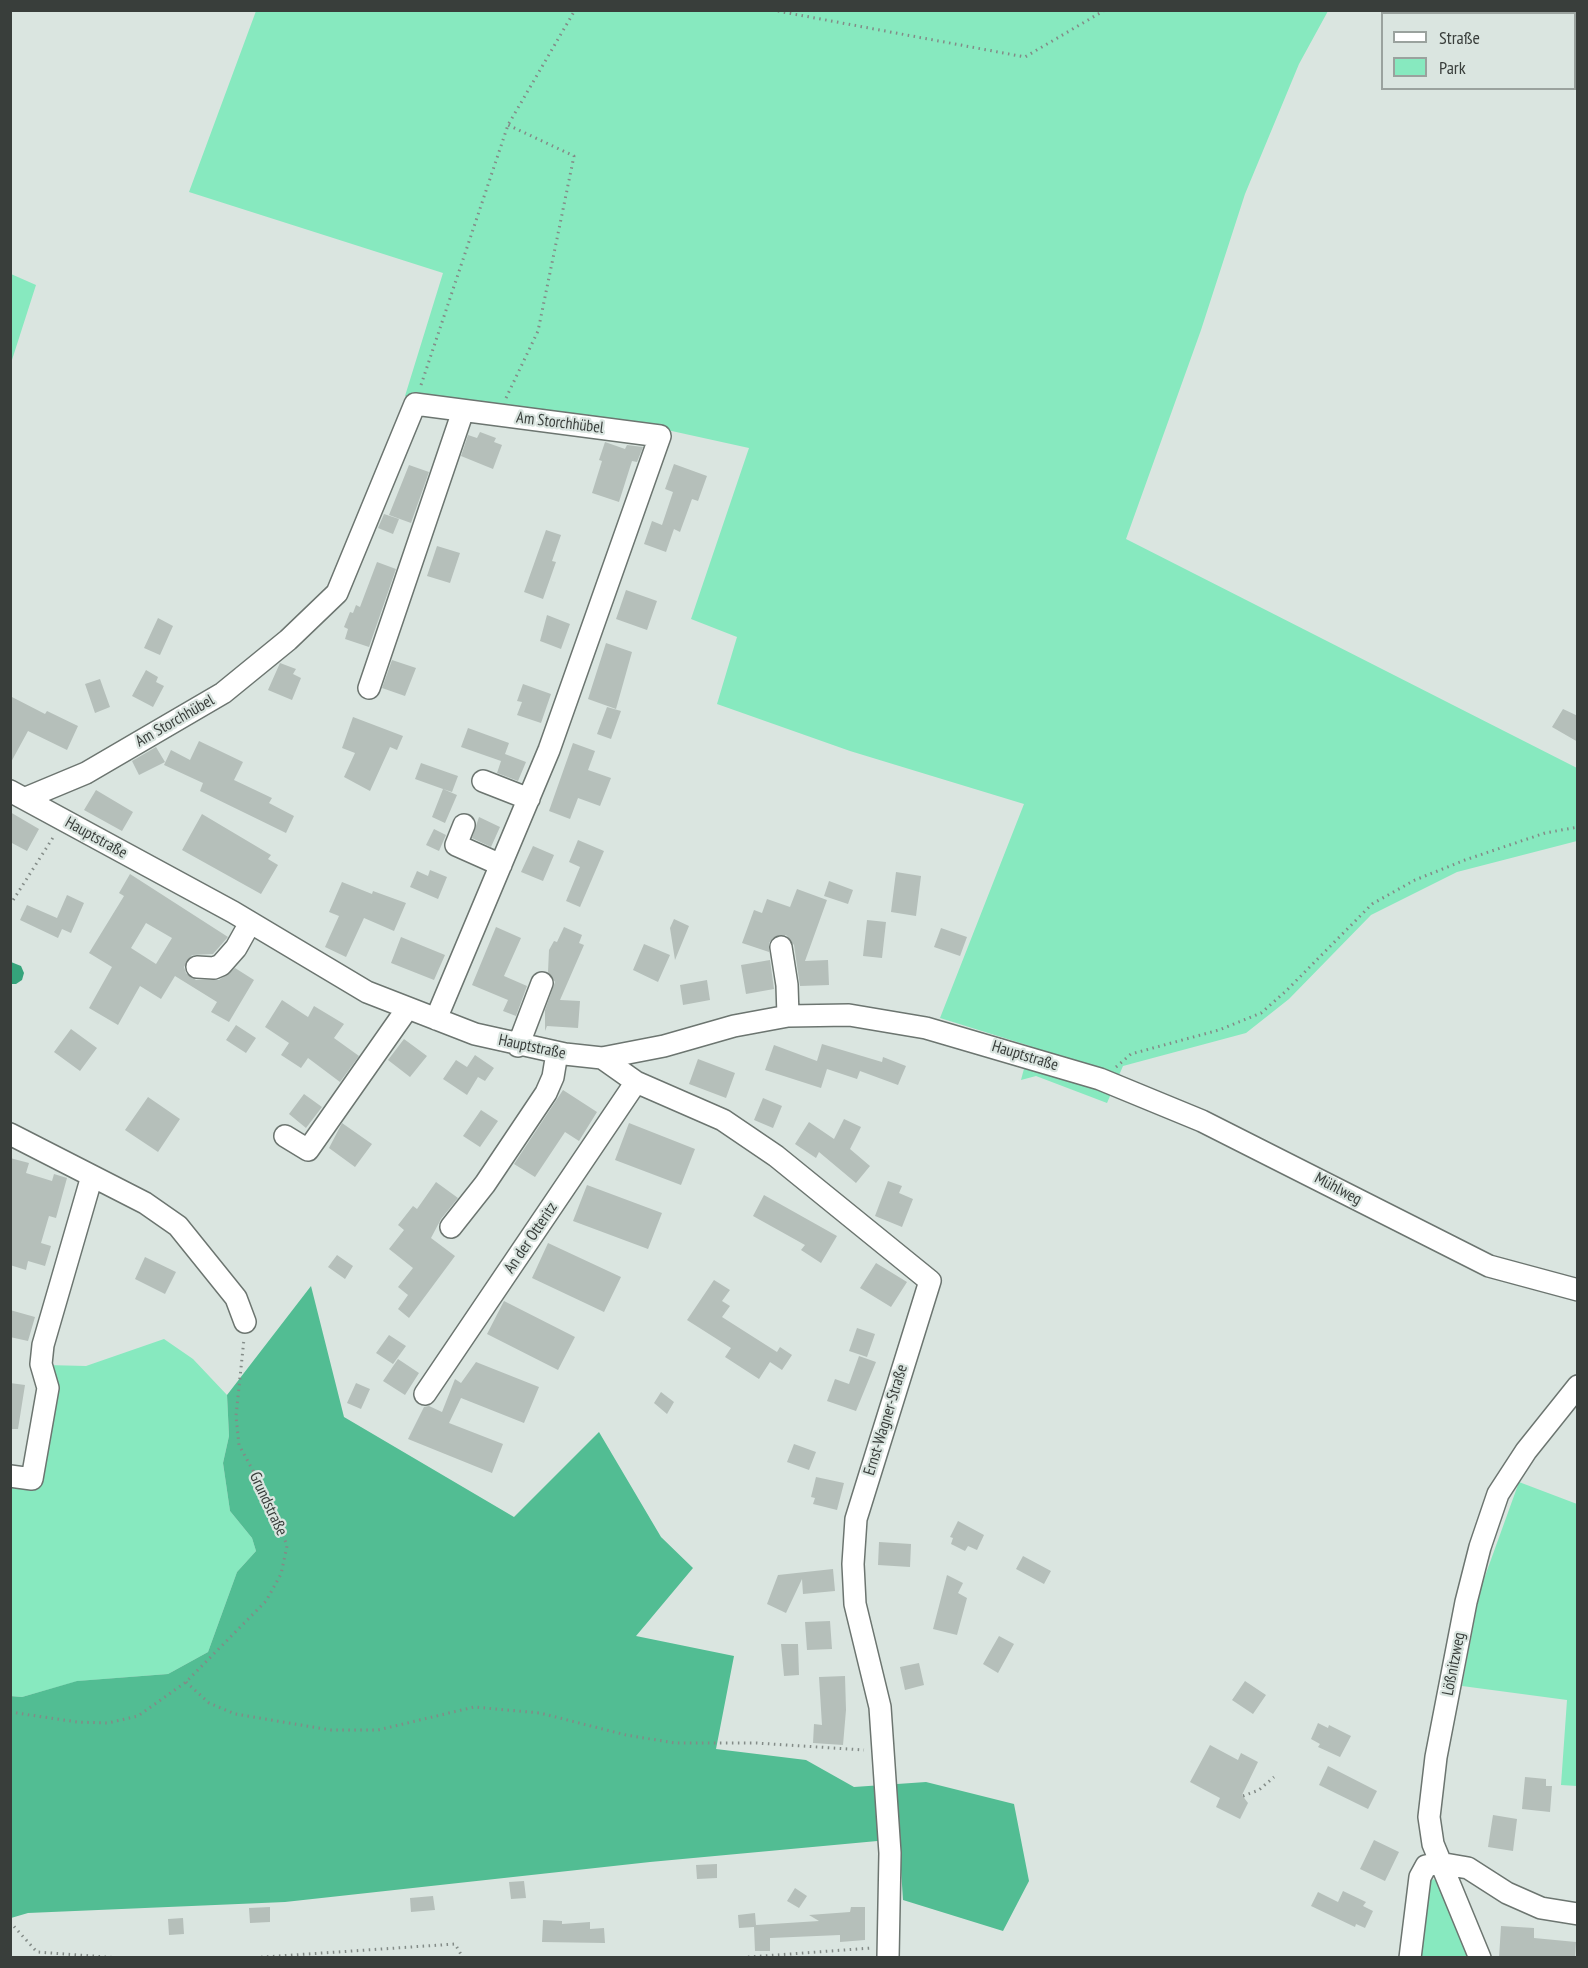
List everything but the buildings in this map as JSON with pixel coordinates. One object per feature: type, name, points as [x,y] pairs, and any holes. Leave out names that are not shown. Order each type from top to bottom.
[{"type":"street","name":"Am Storchhübel","points":[[18,795],[86,773],[224,693],[288,640],[337,592],[415,404],[660,436],[549,750],[436,1019]]},
{"type":"street","points":[[369,688],[463,411]]},
{"type":"street","points":[[483,782],[529,799]]},
{"type":"street","name":"Hauptstraße","points":[[18,795],[250,923],[367,992],[475,1034],[518,1046],[602,1058],[664,1046],[734,1026],[788,1016],[849,1015],[926,1028],[1101,1079]]},
{"type":"street","points":[[464,825],[456,845],[501,865]]},
{"type":"street","points":[[196,967],[214,968],[221,965],[236,948],[250,923]]},
{"type":"street","points":[[781,947],[786,976],[788,1016]]},
{"type":"street","points":[[518,1046],[542,983]]},
{"type":"street","points":[[285,1136],[308,1150],[407,1008]]},
{"type":"street","points":[[451,1227],[484,1184],[546,1093],[553,1077],[557,1053]]},
{"type":"street","name":"Ernst-Wagner-Straße","points":[[602,1058],[636,1082],[723,1120],[776,1156],[930,1281],[856,1519],[853,1564],[855,1604],[880,1707],[884,1751],[890,1853],[888,1952]]},
{"type":"street","name":"Mühlweg","points":[[1101,1079],[1212,1126],[1489,1266],[1578,1290]]},
{"type":"street","name":"An der Otteritz","points":[[425,1394],[636,1082]]},
{"type":"street","points":[[10,1134],[145,1203],[178,1226],[236,1298],[245,1322]]},
{"type":"street","points":[[10,1476],[32,1479],[48,1388],[41,1365],[43,1345],[92,1176]]},
{"type":"street","name":"Lößnitzweg","points":[[1480,1958],[1439,1863],[1429,1818],[1436,1757],[1466,1602],[1480,1547],[1498,1494],[1526,1451],[1578,1386]]},
{"type":"street","points":[[1410,1958],[1420,1877],[1426,1866],[1439,1863],[1468,1868],[1507,1893],[1541,1908],[1578,1914]]},
{"type":"path","points":[[415,404],[508,125],[575,10]]},
{"type":"path","points":[[771,10],[1025,57],[1105,10]]},
{"type":"path","points":[[498,415],[538,331],[574,156],[508,125]]},
{"type":"path","points":[[10,905],[64,820]]},
{"type":"path","points":[[1101,1079],[1131,1054],[1219,1030],[1261,1013],[1285,992],[1372,904],[1415,880],[1545,832],[1578,827]]},
{"type":"path","name":"Grundstraße","points":[[10,1712],[77,1722],[108,1723],[138,1716],[186,1682],[266,1601],[281,1574],[287,1546],[274,1509],[239,1445],[236,1416],[245,1322]]},
{"type":"path","points":[[186,1682],[209,1703],[235,1714],[331,1730],[378,1730],[474,1707],[540,1713],[626,1735],[675,1743],[756,1743],[884,1751]]},
{"type":"path","points":[[1243,1796],[1259,1791],[1274,1777]]},
{"type":"path","points":[[10,1922],[37,1952],[120,1958]]},
{"type":"path","points":[[249,1958],[454,1944],[463,1958]]},
{"type":"path","points":[[736,1958],[888,1952]]},
{"type":"green space","points":[[256,11],[1328,11],[1299,64],[1245,194],[1201,330],[1126,539],[1577,768],[1577,841],[1457,872],[1371,915],[1289,999],[1246,1033],[1123,1066],[1107,1103],[1036,1076],[1021,1080],[1030,1046],[940,1018],[1024,804],[850,751],[717,704],[737,637],[691,619],[749,448],[658,428],[405,396],[443,273],[189,192]]},
{"type":"green space","points":[[11,274],[36,285],[11,363]]},
{"type":"green space","points":[[164,1339],[193,1359],[227,1395],[229,1436],[223,1463],[230,1511],[252,1538],[256,1551],[237,1572],[208,1652],[168,1674],[78,1681],[22,1697],[11,1696],[10,1482],[28,1485],[46,1365],[86,1366]]},
{"type":"green space","points":[[1519,1482],[1577,1504],[1577,1786],[1561,1785],[1567,1700],[1462,1686],[1480,1590]]},
{"type":"green space","points":[[1426,1879],[1440,1880],[1482,1957],[1418,1958]]},
{"type":"shaded area","points":[[11,962],[21,966],[24,973],[22,980],[16,984],[11,984]]},
{"type":"shaded area","points":[[311,1286],[344,1417],[514,1517],[599,1432],[661,1537],[693,1568],[636,1636],[734,1656],[716,1749],[806,1760],[854,1787],[926,1782],[1014,1804],[1029,1881],[1003,1931],[903,1900],[899,1839],[650,1862],[285,1902],[28,1913],[11,1918],[10,1696],[22,1697],[77,1681],[168,1674],[208,1652],[237,1572],[256,1551],[252,1538],[230,1511],[223,1463],[229,1436],[227,1395]]}]
